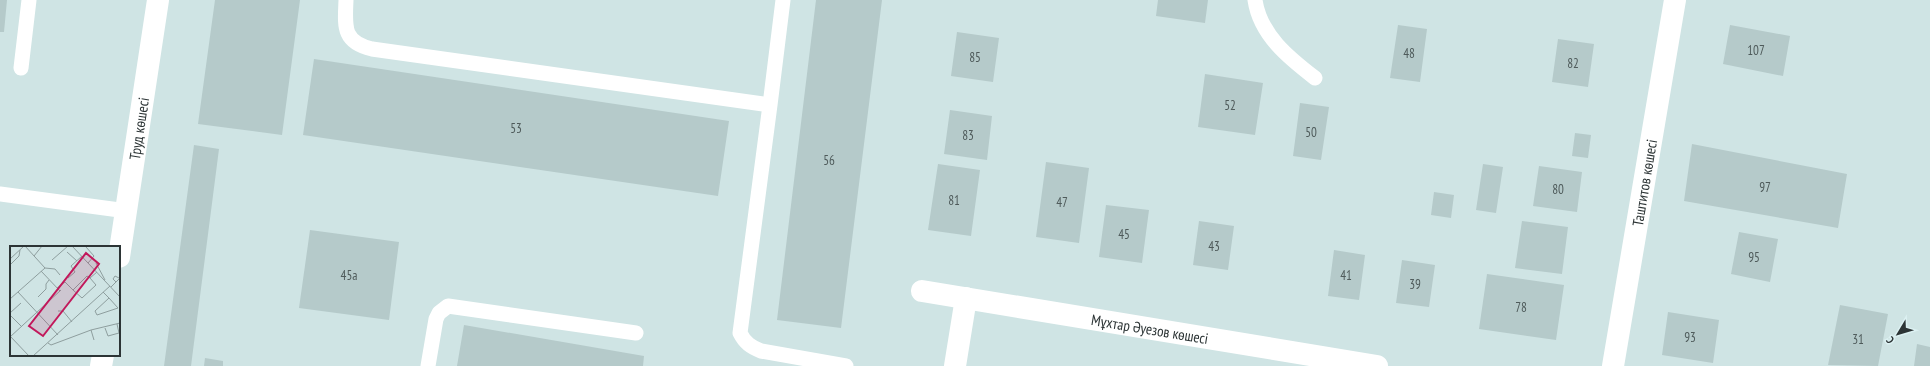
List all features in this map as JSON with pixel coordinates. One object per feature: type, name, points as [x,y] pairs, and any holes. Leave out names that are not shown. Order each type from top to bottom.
[{"type":"street","name":"Труд көшесі","points":[[120,251],[158,0]]},
{"type":"street","name":"Таштитов көшесі","points":[[1613,366],[1675,0]]},
{"type":"street","name":"Мұхтар Әуезов көшесі","points":[[922,291],[1377,366]]},
{"type":"street","points":[[955,366],[966,298]]},
{"type":"street","points":[[101,366],[102,356]]},
{"type":"lane","points":[[21,68],[29,0]]},
{"type":"lane","points":[[346,0],[345,30],[351,40],[360,46],[770,105]]},
{"type":"lane","points":[[783,0],[740,333],[744,341],[752,348],[761,351],[846,366]]},
{"type":"lane","points":[[1255,0],[1257,13],[1268,34],[1290,59],[1315,78]]},
{"type":"lane","points":[[0,194],[127,210]]},
{"type":"lane","points":[[428,366],[436,319],[439,313],[448,306],[636,333]]},
{"type":"building","points":[[0,0],[7,0],[4,32],[0,32]]},
{"type":"building","points":[[215,0],[300,0],[282,135],[198,124]]},
{"type":"building","points":[[816,0],[882,0],[841,328],[777,320]]},
{"type":"building","points":[[1158,0],[1208,0],[1205,23],[1156,16]]},
{"type":"building","points":[[1398,25],[1427,29],[1420,82],[1390,78]]},
{"type":"building","points":[[1730,25],[1790,36],[1783,76],[1723,64]]},
{"type":"building","points":[[957,32],[999,38],[993,82],[951,76]]},
{"type":"building","points":[[1558,39],[1594,44],[1588,87],[1552,82]]},
{"type":"building","points":[[314,59],[729,121],[718,196],[303,135]]},
{"type":"building","points":[[1205,74],[1263,83],[1255,135],[1198,127]]},
{"type":"building","points":[[1300,103],[1329,107],[1321,160],[1293,156]]},
{"type":"building","points":[[950,110],[992,116],[987,160],[944,154]]},
{"type":"building","points":[[1575,133],[1591,135],[1588,158],[1572,156]]},
{"type":"building","points":[[1692,144],[1847,174],[1838,228],[1684,201]]},
{"type":"building","points":[[194,145],[219,149],[191,366],[164,366]]},
{"type":"building","points":[[1046,162],[1089,168],[1079,243],[1036,237]]},
{"type":"building","points":[[938,164],[980,170],[971,236],[928,230]]},
{"type":"building","points":[[1483,164],[1503,167],[1496,213],[1476,210]]},
{"type":"building","points":[[1539,166],[1582,172],[1577,212],[1533,206]]},
{"type":"building","points":[[1434,192],[1454,195],[1451,218],[1431,215]]},
{"type":"building","points":[[1106,205],[1149,210],[1142,263],[1099,257]]},
{"type":"building","points":[[1199,221],[1234,226],[1228,270],[1193,265]]},
{"type":"building","points":[[1522,221],[1568,227],[1562,274],[1515,268]]},
{"type":"building","points":[[310,230],[399,242],[389,320],[299,308]]},
{"type":"building","points":[[1739,232],[1778,239],[1770,282],[1731,274]]},
{"type":"building","points":[[1334,250],[1365,255],[1359,300],[1328,296]]},
{"type":"building","points":[[1402,260],[1435,265],[1429,307],[1396,303]]},
{"type":"building","points":[[1487,274],[1564,285],[1556,340],[1479,329]]},
{"type":"building","points":[[1840,305],[1888,314],[1878,366],[1828,365]]},
{"type":"building","points":[[1668,312],[1719,320],[1713,363],[1662,355]]},
{"type":"building","points":[[464,325],[644,356],[643,366],[457,366]]},
{"type":"building","points":[[1917,344],[1930,347],[1930,366],[1914,366]]},
{"type":"building","points":[[205,358],[223,361],[223,366],[204,366]]}]
